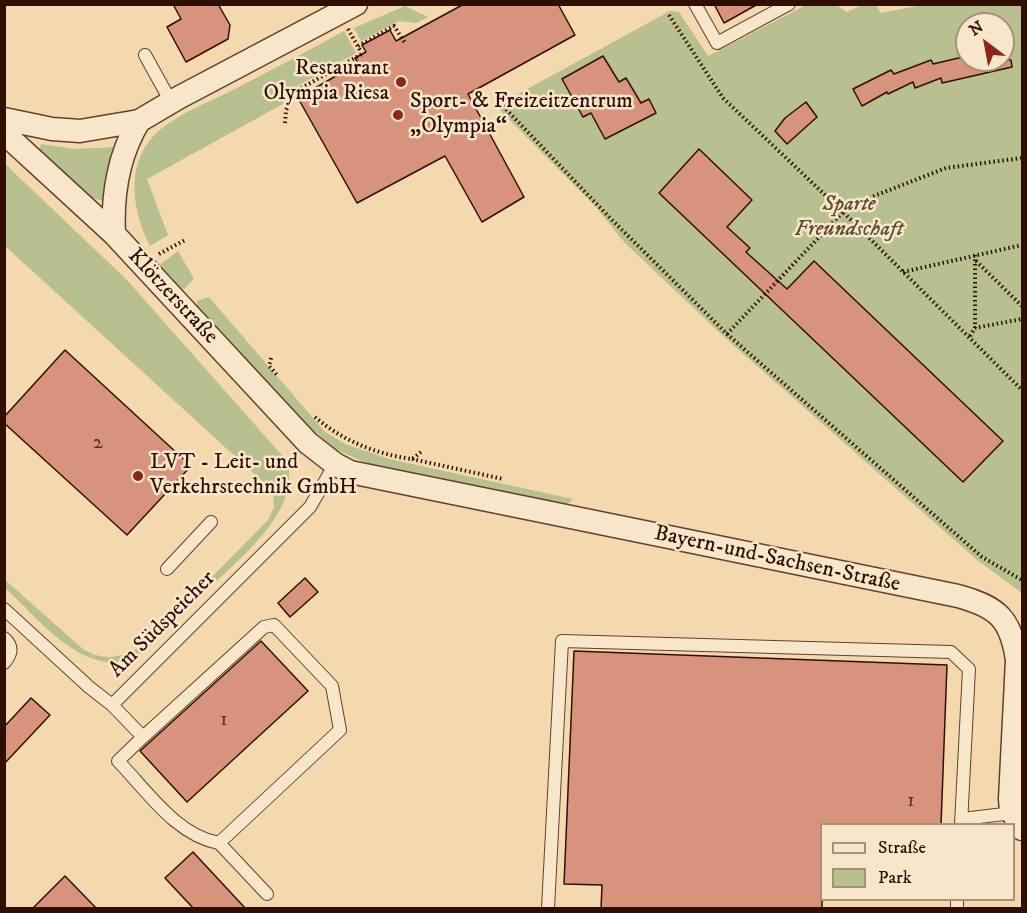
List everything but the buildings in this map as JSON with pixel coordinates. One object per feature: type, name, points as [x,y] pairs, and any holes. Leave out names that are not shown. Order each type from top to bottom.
[{"type":"street","points":[[4,119],[51,129],[80,131],[139,121],[356,4]]},
{"type":"street","points":[[114,234],[113,217],[123,152],[139,121]]},
{"type":"street","name":"Klötzerstraße","points":[[4,133],[114,234],[308,443],[335,464]]},
{"type":"street","name":"Bayern-und-Sachsen-Straße","points":[[335,464],[362,476],[958,597],[985,605],[996,611],[1010,630],[1017,660],[1010,799],[1018,821]]},
{"type":"lane","points":[[695,4],[717,43],[789,4]]},
{"type":"lane","points":[[145,55],[171,102]]},
{"type":"lane","name":"Am Südspeicher","points":[[4,609],[89,687],[112,705],[310,507],[335,464]]},
{"type":"lane","points":[[167,569],[211,522]]},
{"type":"lane","points":[[219,843],[340,730],[332,686],[274,625],[264,627],[118,760],[184,830],[206,841],[219,843],[267,894]]},
{"type":"lane","points":[[4,663],[11,650],[7,640],[25,628]]},
{"type":"lane","points":[[548,909],[562,641],[951,652],[969,669],[962,822],[1018,821]]},
{"type":"lane","points":[[112,705],[143,737]]},
{"type":"path","points":[[669,15],[723,98],[843,212],[1023,390]]},
{"type":"path","points":[[358,46],[394,26],[405,43]]},
{"type":"path","points":[[285,123],[286,110],[296,91],[362,53],[349,32]]},
{"type":"path","points":[[503,106],[610,218],[727,334],[982,557],[1023,580]]},
{"type":"path","points":[[727,334],[843,212],[856,203],[927,173],[946,168],[1023,158]]},
{"type":"path","points":[[145,267],[155,256],[185,240]]},
{"type":"path","points":[[903,272],[1023,245]]},
{"type":"path","points":[[970,336],[975,328],[975,255]]},
{"type":"path","points":[[975,260],[1023,306]]},
{"type":"path","points":[[975,328],[1023,319]]},
{"type":"path","points":[[271,358],[269,366],[280,379]]},
{"type":"path","points":[[309,410],[328,428],[354,443],[392,457],[412,459],[421,452]]},
{"type":"green space","name":"Sparte Freundschaft","points":[[806,5],[836,5],[847,12],[862,5],[876,5],[881,13],[923,5],[1022,5],[1022,593],[977,560],[723,336],[624,242],[596,207],[496,106],[670,11],[679,12],[708,56]]},
{"type":"green space","points":[[405,6],[428,17],[416,23],[399,21],[361,41],[354,28]]},
{"type":"green space","points":[[344,31],[356,53],[294,88],[283,104],[147,179],[168,235],[150,246],[135,200],[135,184],[136,169],[141,154],[150,140],[162,128],[179,117]]},
{"type":"green space","points":[[41,144],[74,149],[117,147],[103,201],[93,198],[39,150]]},
{"type":"green space","points":[[4,163],[127,280],[287,461],[289,481],[284,500],[275,519],[245,555],[197,599],[194,595],[268,520],[274,507],[273,491],[5,246]]},
{"type":"green space","points":[[178,251],[194,279],[184,289],[178,287],[159,269],[161,264]]},
{"type":"green space","points":[[209,297],[324,431],[345,444],[389,459],[573,499],[564,507],[373,466],[335,449],[303,422],[197,307],[197,301]]},
{"type":"green space","points":[[4,579],[83,649],[96,655],[120,656],[132,651],[152,637],[171,619],[174,622],[149,647],[132,658],[114,662],[96,660],[62,642],[5,588]]},
{"type":"place","name":"Restaurant Olympia Riesa","points":[[401,82]]},
{"type":"place","name":"Sport- & Freizeitzentrum „Olympia“","points":[[398,115]]},
{"type":"place","name":"LVT - Leit- und Verkehrstechnik GmbH","points":[[138,476]]}]
